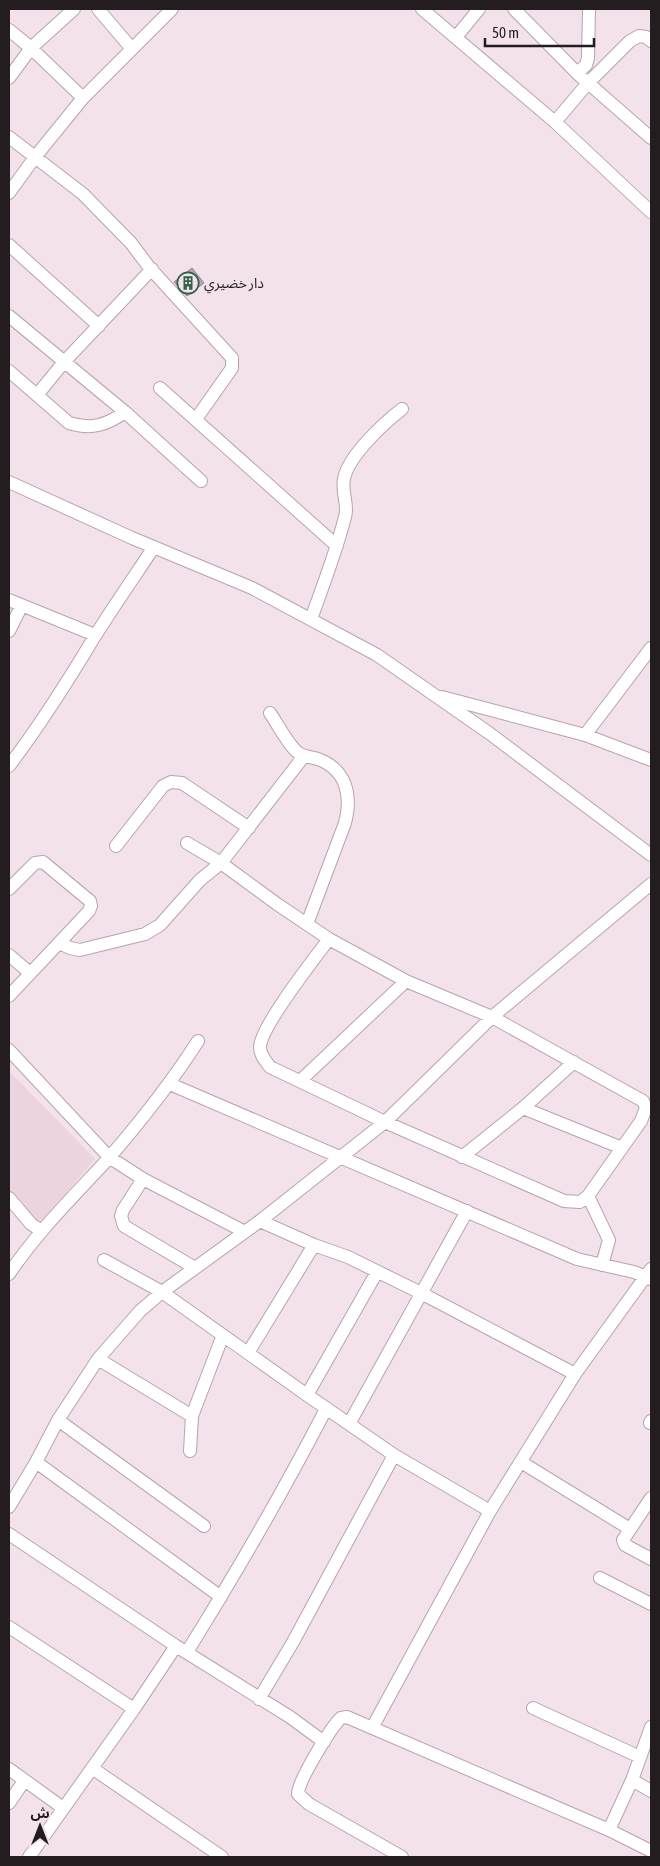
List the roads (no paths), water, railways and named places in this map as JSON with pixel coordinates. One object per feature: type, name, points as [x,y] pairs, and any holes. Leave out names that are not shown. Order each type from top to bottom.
[{"type":"street","points":[[9,78],[31,48],[74,9]]},
{"type":"street","points":[[98,9],[132,49]]},
{"type":"street","points":[[9,193],[35,157],[83,98],[172,9]]},
{"type":"street","points":[[422,9],[555,122],[651,212]]},
{"type":"street","points":[[456,37],[479,9]]},
{"type":"street","points":[[514,9],[577,73],[651,138]]},
{"type":"street","points":[[577,73],[586,65],[588,58],[588,9]]},
{"type":"street","points":[[9,30],[31,48],[83,98]]},
{"type":"street","points":[[555,122],[588,83],[634,38],[646,37],[651,41]]},
{"type":"street","points":[[9,137],[83,194],[131,243],[232,358],[232,368],[196,419]]},
{"type":"street","points":[[9,245],[99,326]]},
{"type":"street","points":[[36,394],[152,269]]},
{"type":"street","points":[[9,316],[125,412],[202,481]]},
{"type":"street","points":[[9,371],[69,423],[79,426],[98,426],[116,419],[125,412]]},
{"type":"street","points":[[160,388],[337,546]]},
{"type":"street","points":[[311,619],[337,546],[346,512],[344,480],[349,466],[374,433],[402,409]]},
{"type":"street","points":[[9,482],[154,547],[252,588],[377,655],[489,733],[651,855]]},
{"type":"street","points":[[9,766],[47,714],[154,547]]},
{"type":"street","points":[[9,600],[96,635]]},
{"type":"street","points":[[9,632],[22,605]]},
{"type":"street","points":[[585,735],[651,648]]},
{"type":"street","points":[[435,695],[585,735],[651,760]]},
{"type":"street","points":[[489,733],[499,712]]},
{"type":"street","points":[[270,713],[297,752],[319,760],[335,769],[343,778],[346,787],[348,808],[307,924]]},
{"type":"street","points":[[59,943],[80,950],[154,930],[200,880],[221,863],[304,756]]},
{"type":"street","points":[[116,846],[163,786],[171,782],[182,784],[249,828]]},
{"type":"street","points":[[187,842],[221,863],[329,939],[406,980],[492,1017],[646,1104],[641,1121],[588,1196],[580,1202],[564,1201],[385,1122],[270,1067],[260,1054],[261,1040],[276,1012],[329,939]]},
{"type":"street","points":[[9,889],[39,861],[46,864],[90,901],[92,906],[9,996]]},
{"type":"street","points":[[9,1507],[58,1420],[98,1359],[140,1311],[162,1292],[260,1221],[385,1122],[492,1017],[651,884]]},
{"type":"street","points":[[9,955],[30,973]]},
{"type":"street","points":[[300,1081],[406,980]]},
{"type":"street","points":[[9,1274],[42,1231],[109,1157],[170,1084],[198,1041]]},
{"type":"street","points":[[9,1050],[109,1157],[143,1179],[245,1232]]},
{"type":"street","points":[[462,1157],[523,1108],[574,1062]]},
{"type":"street","points":[[170,1084],[577,1259],[649,1275],[575,1374],[490,1510],[372,1728]]},
{"type":"street","points":[[523,1108],[622,1148]]},
{"type":"street","points":[[143,1179],[123,1210],[121,1216],[124,1226],[195,1268]]},
{"type":"street","points":[[588,1196],[609,1240],[602,1265]]},
{"type":"street","points":[[9,1198],[31,1224],[42,1231]]},
{"type":"street","points":[[349,1424],[467,1211]]},
{"type":"street","points":[[260,1221],[314,1245],[348,1257],[575,1374]]},
{"type":"street","points":[[248,1353],[314,1245]]},
{"type":"street","points":[[104,1260],[162,1292],[394,1455],[490,1510]]},
{"type":"street","points":[[307,1395],[377,1272]]},
{"type":"street","points":[[190,1451],[192,1416],[223,1335]]},
{"type":"street","points":[[98,1359],[192,1416]]},
{"type":"street","points":[[28,1857],[134,1709],[221,1597],[300,1459],[326,1409]]},
{"type":"street","points":[[58,1420],[204,1526]]},
{"type":"street","points":[[259,1699],[293,1642],[394,1455]]},
{"type":"street","points":[[36,1462],[221,1597]]},
{"type":"street","points":[[521,1462],[630,1529]]},
{"type":"street","points":[[651,1498],[623,1540],[625,1545],[651,1559]]},
{"type":"street","points":[[9,1534],[324,1742]]},
{"type":"street","points":[[600,1578],[651,1604]]},
{"type":"street","points":[[9,1626],[134,1709]]},
{"type":"street","points":[[533,1708],[640,1757]]},
{"type":"street","points":[[402,1857],[309,1804],[298,1794],[298,1788],[324,1742],[339,1720],[344,1717],[609,1830],[651,1851]]},
{"type":"street","points":[[609,1830],[632,1780],[651,1727]]},
{"type":"street","points":[[92,1768],[205,1853],[222,1857]]},
{"type":"street","points":[[9,1769],[63,1808]]},
{"type":"street","points":[[632,1780],[651,1791]]},
{"type":"street","points":[[9,1803],[24,1781]]},
{"type":"place","name":"دار خضيري","points":[[188,283]]}]
